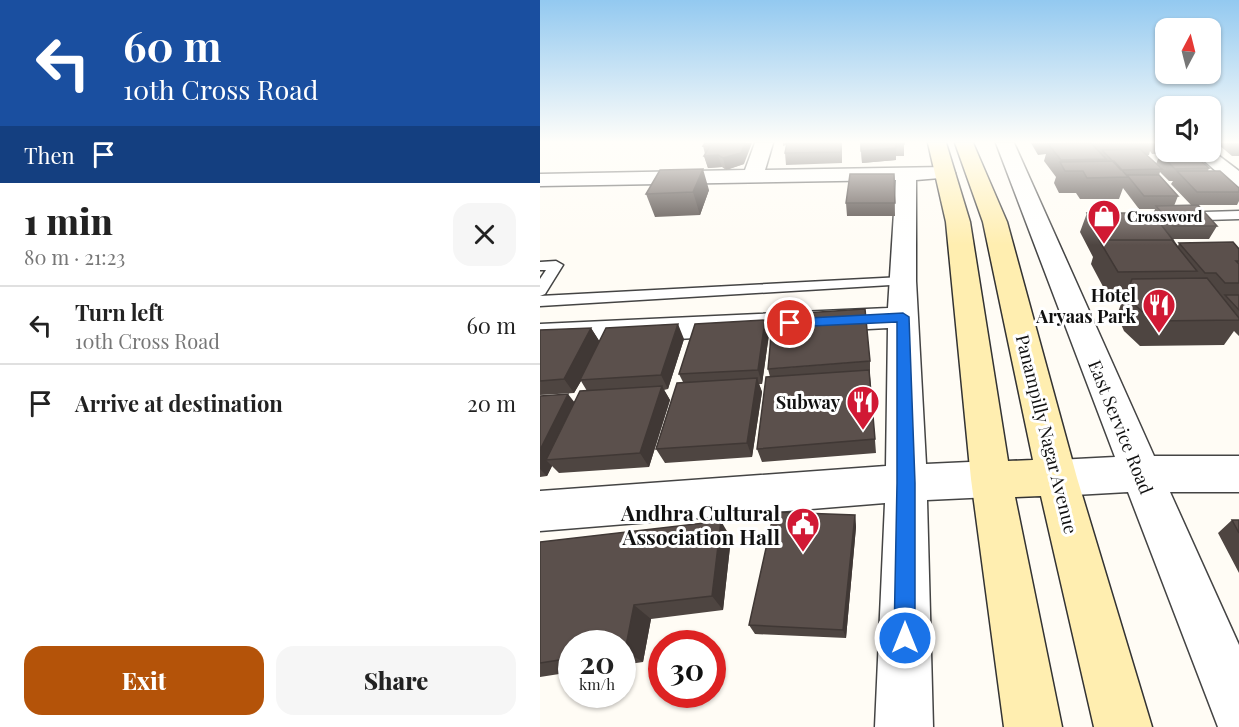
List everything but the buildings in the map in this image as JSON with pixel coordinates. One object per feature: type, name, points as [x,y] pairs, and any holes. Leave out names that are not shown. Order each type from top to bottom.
[{"type":"street","points":[[540,180],[704,177]]},
{"type":"street","points":[[904,727],[906,483],[902,299],[906,177]]},
{"type":"street","points":[[956,177],[958,222],[991,479],[1033,727]]},
{"type":"street","name":"Panampilly Nagar Avenue","points":[[967,177],[995,222],[1057,478],[1123,727]]},
{"type":"street","name":"East Service Road","points":[[1019,177],[1239,710]]},
{"type":"street","points":[[540,335],[902,299]]},
{"type":"street","points":[[540,511],[906,483],[1140,474],[1239,474]]},
{"type":"lane","points":[[1205,216],[1239,215]]},
{"type":"lane","points":[[540,266],[556,265],[540,291]]},
{"type":"lane","points":[[540,301],[902,299]]},
{"type":"place","name":"Crossword","points":[[1104,245]]},
{"type":"place","name":"Hotel Aryaas Park","points":[[1159,334]]},
{"type":"place","name":"Subway","points":[[863,431]]},
{"type":"place","name":"Andhra Cultural Association Hall","points":[[803,553]]},
{"type":"route","points":[[790,323],[903,317],[906,483],[905,638]]}]
